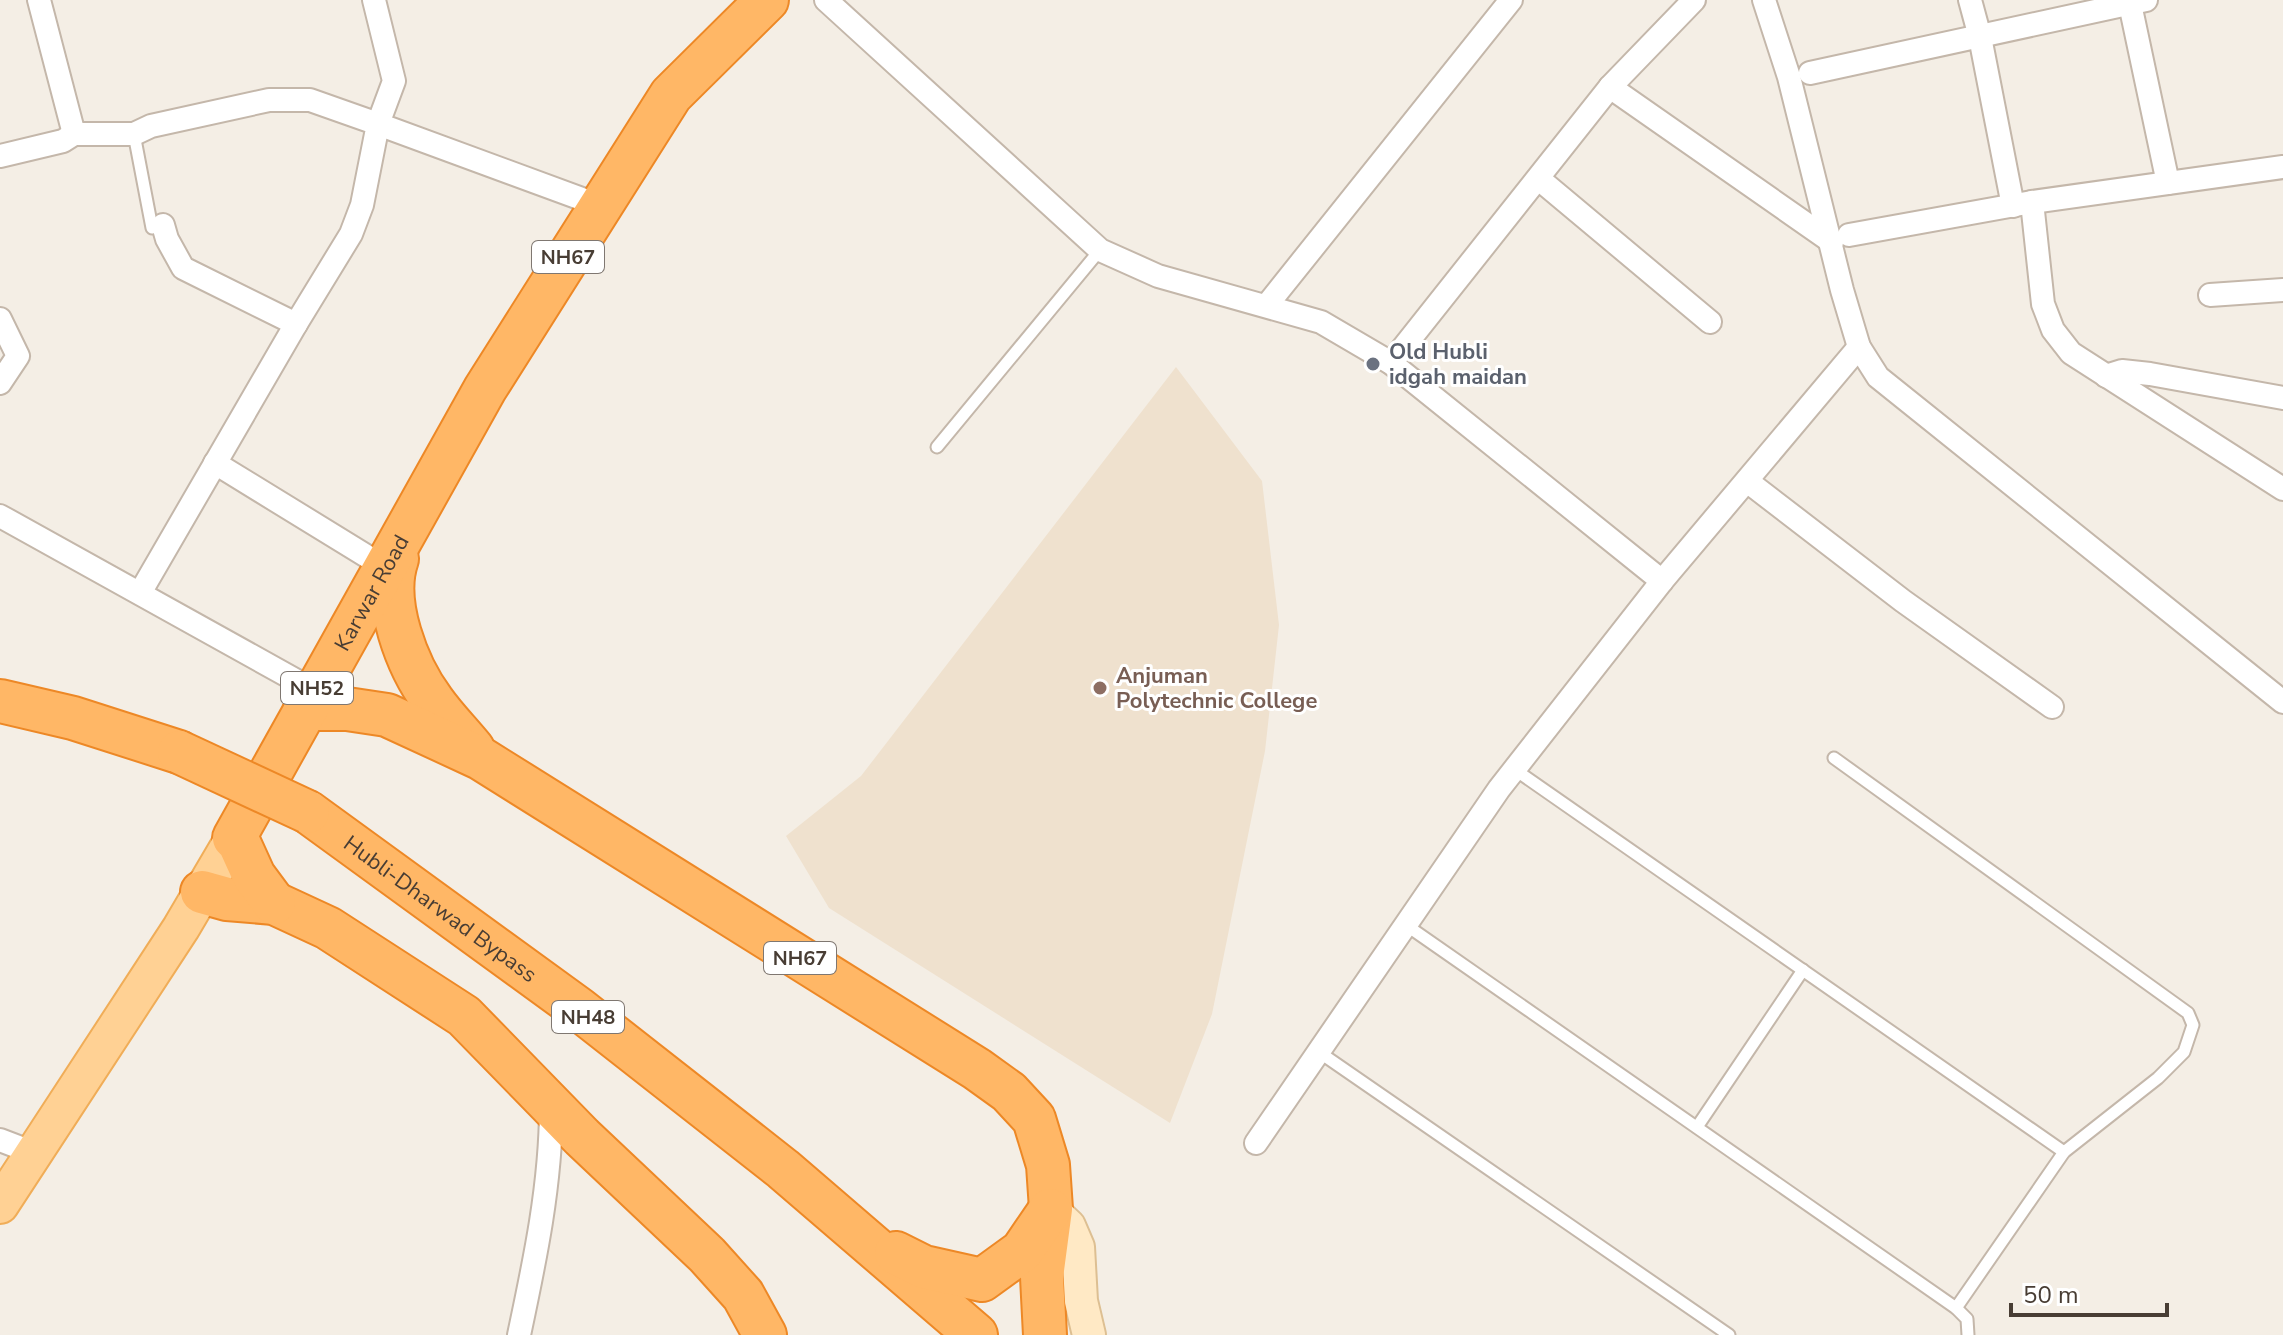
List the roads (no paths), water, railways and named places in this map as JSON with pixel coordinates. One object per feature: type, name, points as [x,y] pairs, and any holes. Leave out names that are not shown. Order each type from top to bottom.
[{"type":"highway","name":"Karwar Road","points":[[234,838],[485,389],[671,95],[767,0]]},
{"type":"highway","name":"NH67","points":[[395,554],[394,614],[410,658],[431,699],[480,758],[1009,1092],[1034,1119],[1048,1165],[1051,1209]]},
{"type":"highway","points":[[310,700],[387,715],[480,758]]},
{"type":"highway","name":"Hubli-Dharwad Bypass","points":[[0,701],[73,718],[179,752],[308,812],[555,990],[783,1169],[976,1335]]},
{"type":"highway","points":[[234,838],[254,876],[274,903]]},
{"type":"highway","points":[[202,892],[227,899],[274,903],[328,928],[464,1016],[551,1106],[716,1265],[743,1295],[765,1335]]},
{"type":"highway","points":[[858,1234],[924,1267],[982,1280],[1022,1251],[1051,1209]]},
{"type":"highway","points":[[1045,1335],[1042,1277],[1051,1209]]},
{"type":"highway","points":[[858,1234],[948,1335]]},
{"type":"main road","name":"Karwar Road","points":[[0,1205],[234,838]]},
{"type":"street","points":[[39,0],[74,134]]},
{"type":"street","points":[[140,593],[351,234],[362,205],[378,124],[394,81],[374,0]]},
{"type":"street","points":[[826,0],[1100,250],[1158,276],[1321,322],[1391,363],[1662,581]]},
{"type":"street","points":[[1267,305],[1511,0]]},
{"type":"street","points":[[1391,363],[1610,87],[1694,0]]},
{"type":"street","points":[[1764,0],[1840,239],[1859,347],[1878,377],[2283,702]]},
{"type":"street","points":[[1970,0],[2022,204],[2043,304],[2053,330],[2071,353],[2283,489]]},
{"type":"street","points":[[1810,73],[2138,2],[2168,183]]},
{"type":"street","points":[[1610,87],[1840,239],[2022,204],[2283,167]]},
{"type":"street","points":[[0,156],[63,141],[74,134],[134,134],[151,126],[269,100],[310,100],[601,206]]},
{"type":"street","points":[[1539,179],[1710,322]]},
{"type":"street","points":[[158,226],[183,268],[296,324]]},
{"type":"street","points":[[2210,295],[2283,290]]},
{"type":"street","points":[[0,319],[18,356],[0,383]]},
{"type":"street","points":[[1256,1143],[1514,769],[1662,581],[1859,347]]},
{"type":"street","points":[[2106,376],[2122,371],[2150,374],[2283,398]]},
{"type":"street","points":[[215,463],[395,554]]},
{"type":"street","points":[[1747,481],[1903,601],[2052,707]]},
{"type":"street","points":[[0,516],[140,593],[310,700]]},
{"type":"street","points":[[519,1335],[540,1237],[551,1144],[551,1106]]},
{"type":"street","points":[[0,1140],[34,1153]]},
{"type":"street","points":[[1051,1209],[1069,1226],[1078,1247],[1081,1301],[1089,1335]]},
{"type":"lane","points":[[134,134],[158,226]]},
{"type":"lane","points":[[937,447],[1100,250]]},
{"type":"lane","points":[[1834,758],[2188,1013],[2193,1025],[2184,1052],[2158,1078],[2064,1152],[1956,1308]]},
{"type":"lane","points":[[1514,769],[2064,1152]]},
{"type":"lane","points":[[1406,925],[1956,1308],[1967,1319],[1968,1335]]},
{"type":"lane","points":[[1697,1127],[1803,970]]},
{"type":"lane","points":[[1319,1052],[1729,1335]]},
{"type":"place","name":"Old Hubli idgah maidan","points":[[1373,364]]},
{"type":"place","name":"Anjuman Polytechnic College","points":[[1100,688]]}]
